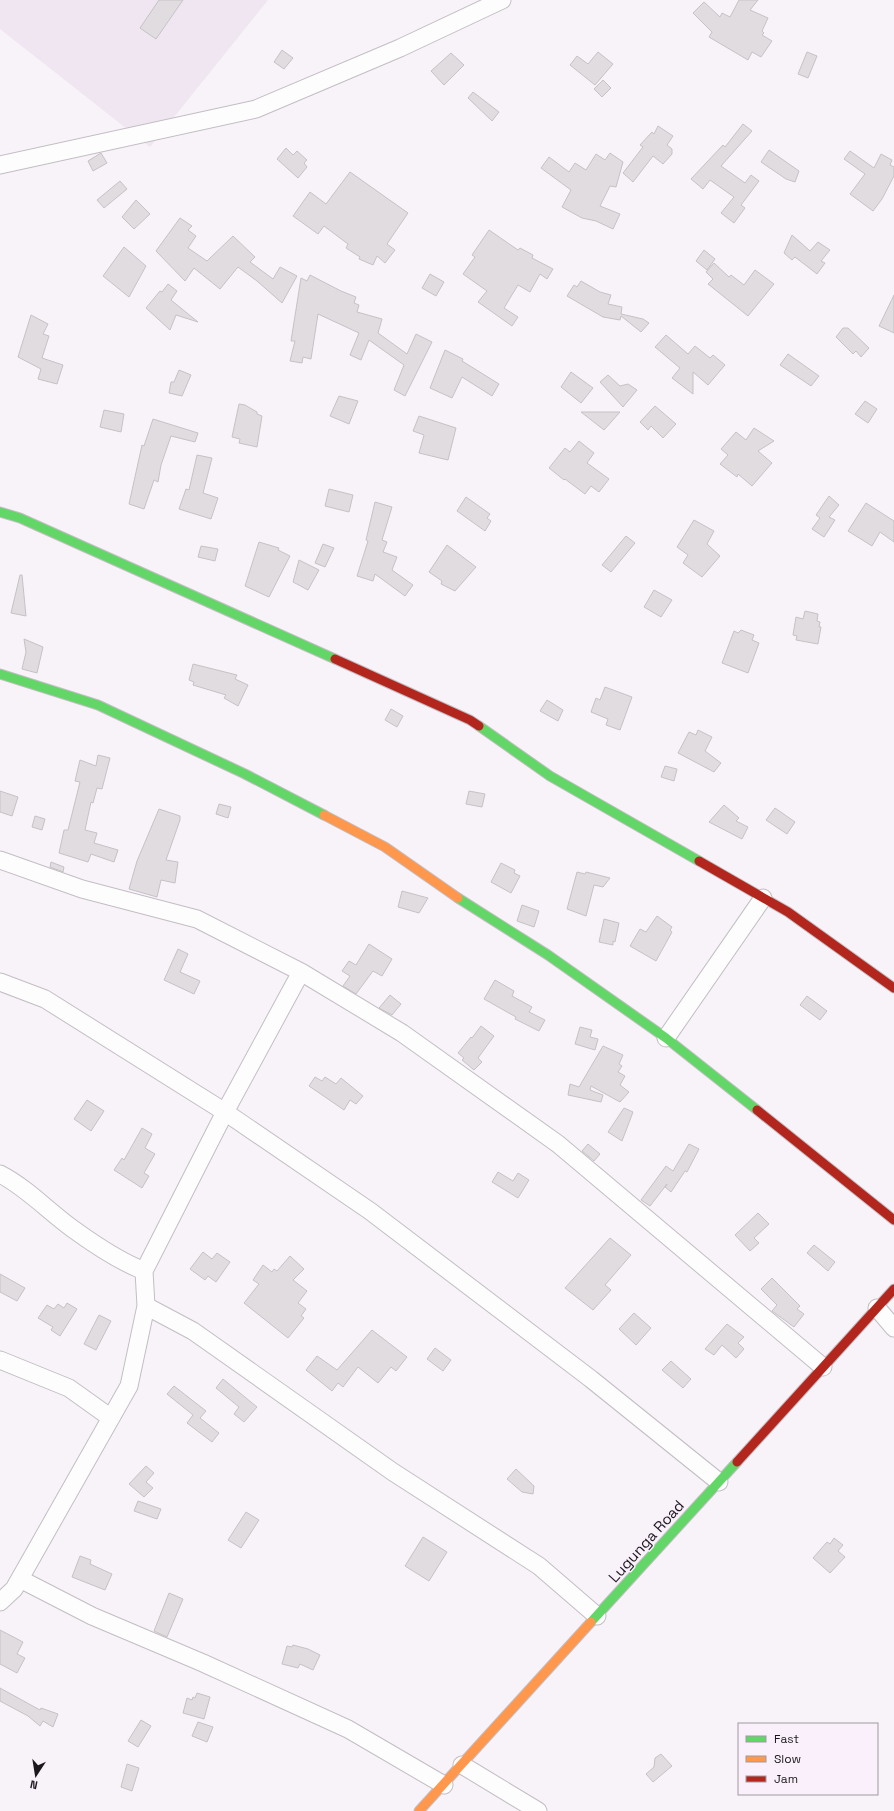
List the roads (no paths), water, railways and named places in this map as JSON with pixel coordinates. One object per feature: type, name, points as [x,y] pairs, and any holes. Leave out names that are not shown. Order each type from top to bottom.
[{"type":"street","points":[[0,165],[256,109],[400,48],[502,0]]},
{"type":"street","points":[[0,512],[28,521],[470,720],[550,776],[788,912],[894,988]]},
{"type":"street","points":[[0,674],[98,705],[244,774],[385,848],[486,916],[548,955],[666,1038],[894,1220]]},
{"type":"street","points":[[0,860],[82,889],[197,919],[301,972],[402,1033],[558,1144],[823,1367]]},
{"type":"street","points":[[666,1038],[763,898]]},
{"type":"street","points":[[0,1602],[14,1589],[20,1579],[129,1386],[146,1306],[144,1271],[225,1112],[301,972]]},
{"type":"street","points":[[0,982],[45,999],[225,1112],[370,1211],[498,1310],[591,1379],[719,1482]]},
{"type":"street","points":[[0,1174],[15,1182],[73,1229],[129,1265],[144,1271]]},
{"type":"street","name":"Lugunga Road","points":[[419,1811],[894,1289]]},
{"type":"street","points":[[146,1306],[193,1331],[393,1472],[539,1566],[597,1616]]},
{"type":"street","points":[[877,1308],[894,1328]]},
{"type":"street","points":[[0,1360],[69,1388],[111,1418]]},
{"type":"street","points":[[20,1579],[92,1616],[203,1663],[348,1729],[444,1785]]},
{"type":"street","points":[[462,1765],[538,1811]]}]
